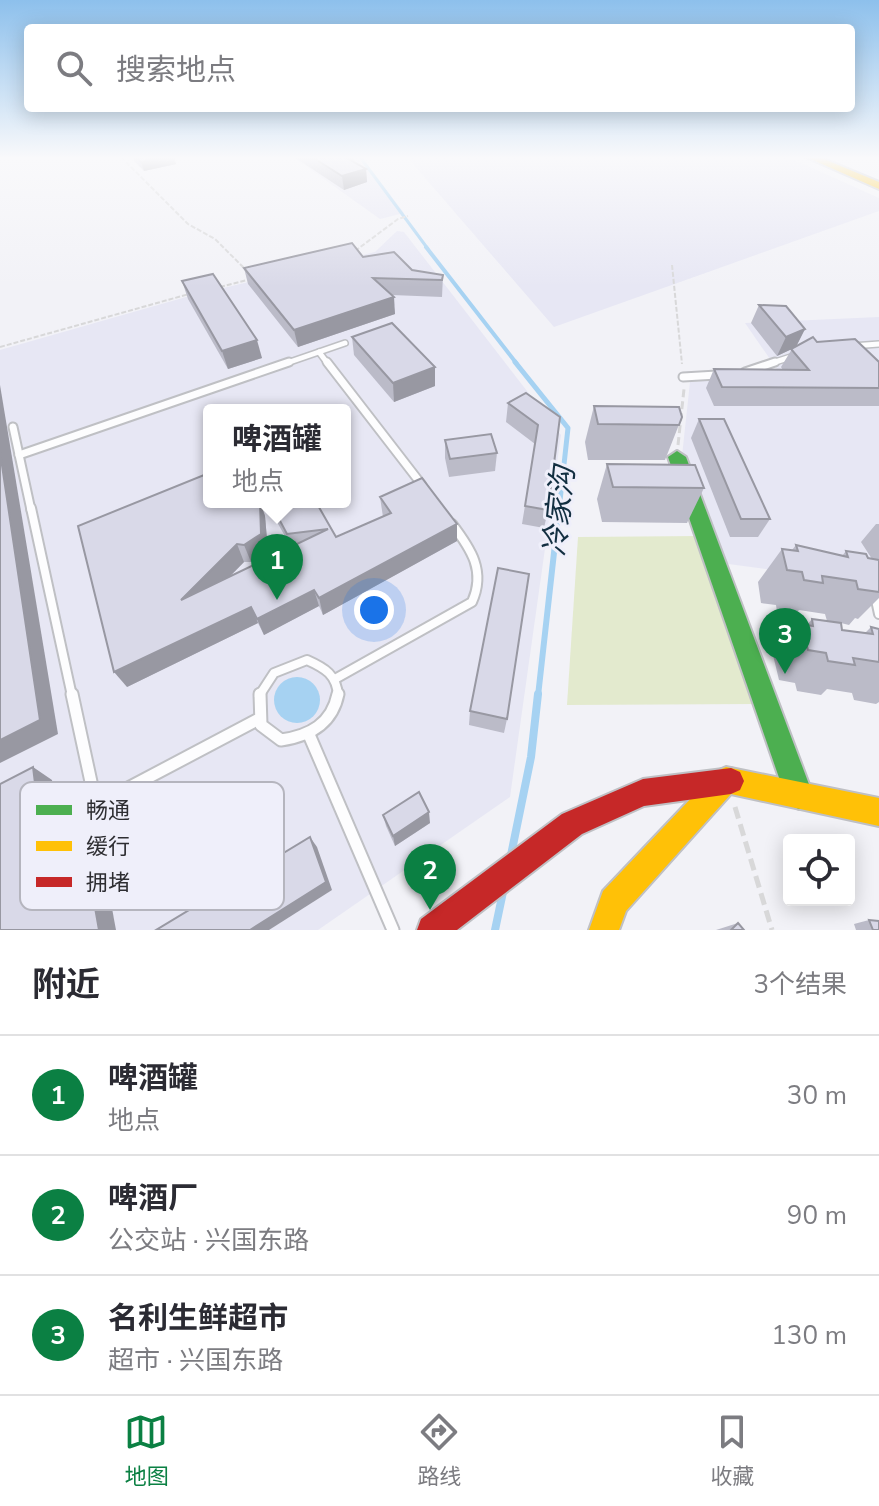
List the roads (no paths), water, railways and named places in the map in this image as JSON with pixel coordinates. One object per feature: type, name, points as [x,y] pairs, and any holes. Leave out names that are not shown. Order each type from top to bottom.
[{"type":"street","points":[[677,457],[799,795]]},
{"type":"street","points":[[604,930],[614,902],[726,780]]},
{"type":"street","points":[[432,930],[572,824],[643,793],[726,780],[879,812]]},
{"type":"lane","points":[[19,455],[345,343]]},
{"type":"lane","points":[[849,346],[879,344]]},
{"type":"lane","points":[[740,373],[793,356],[804,349]]},
{"type":"lane","points":[[319,352],[424,488]]},
{"type":"lane","points":[[683,377],[730,374]]},
{"type":"lane","points":[[13,427],[91,782]]},
{"type":"lane","points":[[335,679],[472,602],[479,590],[480,569],[471,548],[442,512]]},
{"type":"lane","points":[[879,582],[873,586],[879,614]]},
{"type":"lane","points":[[307,660],[329,669],[335,679],[337,704],[332,717],[310,737],[281,740],[269,734],[259,719],[257,699],[262,686],[281,666],[307,660]]},
{"type":"lane","points":[[140,782],[259,719]]},
{"type":"lane","points":[[310,737],[393,930]]},
{"type":"water","points":[[297,677],[313,684],[320,700],[313,716],[297,723],[281,716],[274,700],[281,684]]},
{"type":"waterway","name":"冷家沟","points":[[392,200],[428,249]]},
{"type":"waterway","name":"冷家沟","points":[[426,247],[517,364]]},
{"type":"waterway","name":"冷家沟","points":[[515,362],[568,428],[559,510]]},
{"type":"waterway","name":"冷家沟","points":[[538,696],[559,508]]},
{"type":"waterway","name":"冷家沟","points":[[511,855],[531,757],[538,694]]},
{"type":"waterway","name":"冷家沟","points":[[495,930],[503,892]]},
{"type":"place","name":"啤酒罐","points":[[277,600]]},
{"type":"place","name":"名利生鲜超市","points":[[785,674]]},
{"type":"place","name":"啤酒厂","points":[[430,910]]}]
